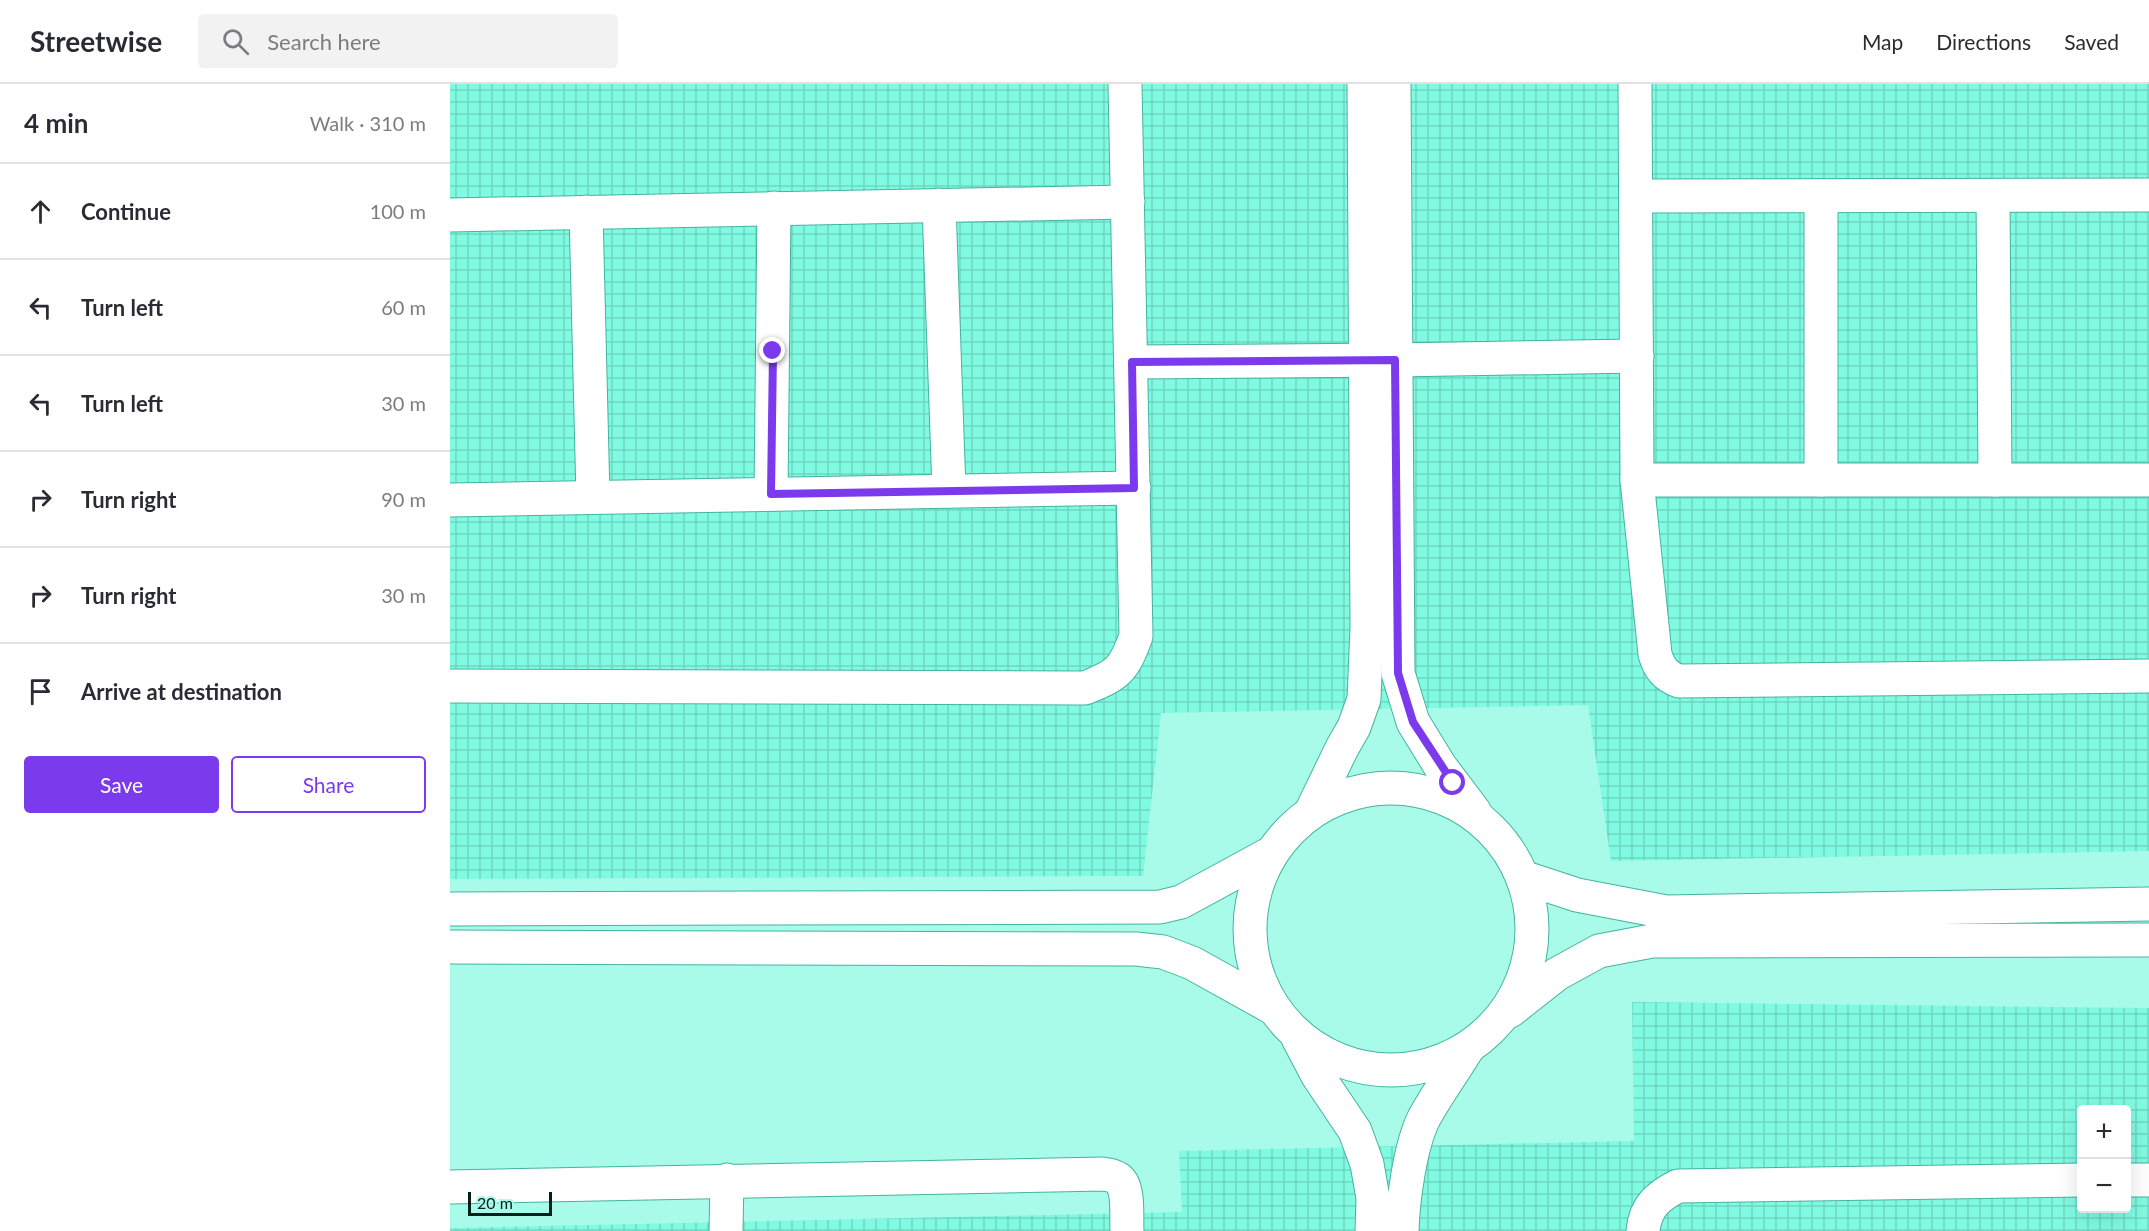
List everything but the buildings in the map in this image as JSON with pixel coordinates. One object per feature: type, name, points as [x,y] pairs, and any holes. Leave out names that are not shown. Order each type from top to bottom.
[{"type":"street","points":[[450,686],[1085,687],[1110,678],[1128,659],[1136,636],[1125,84]]},
{"type":"street","points":[[1364,84],[1398,673],[1413,722],[1440,766],[1479,818],[1497,835],[1511,855],[1522,877],[1530,906],[1532,936],[1528,965],[1518,992],[1502,1017]]},
{"type":"street","points":[[1312,810],[1354,727],[1364,699],[1394,84]]},
{"type":"street","points":[[1635,84],[1637,480],[1654,654],[1663,672],[1680,681],[2149,676]]},
{"type":"street","points":[[1636,196],[2149,195]]},
{"type":"street","points":[[1821,196],[1821,480]]},
{"type":"street","points":[[1993,196],[1995,480]]},
{"type":"street","points":[[450,215],[1128,202]]},
{"type":"street","points":[[939,206],[949,491]]},
{"type":"street","points":[[771,494],[774,208]]},
{"type":"street","points":[[586,212],[593,497]]},
{"type":"street","points":[[1132,362],[1380,361],[1637,356]]},
{"type":"street","points":[[1637,480],[2149,480]]},
{"type":"street","points":[[450,500],[1134,488]]},
{"type":"street","points":[[1372,1231],[1372,1198],[1367,1164],[1354,1131],[1318,1076],[1298,1038],[1273,1008],[1260,984],[1252,957],[1249,930],[1253,894],[1258,877],[1271,853],[1289,829],[1312,810],[1338,797],[1367,789],[1397,787],[1426,792],[1454,802],[1479,818]]},
{"type":"street","points":[[450,909],[1160,907],[1180,902],[1271,853]]},
{"type":"street","points":[[1522,877],[1577,895],[1666,912],[2149,904]]},
{"type":"street","points":[[1298,1038],[1346,1063],[1388,1070],[1429,1065],[1468,1048],[1502,1017],[1557,975],[1599,951],[1652,941],[2149,940]]},
{"type":"street","points":[[450,947],[1136,949],[1163,952],[1192,963],[1273,1008]]},
{"type":"street","points":[[1402,1231],[1403,1206],[1411,1162],[1423,1120],[1468,1048]]},
{"type":"street","points":[[450,1187],[1103,1174],[1116,1177],[1122,1182],[1126,1200],[1127,1231]]},
{"type":"street","points":[[726,1231],[727,1180]]},
{"type":"street","points":[[1643,1231],[1648,1212],[1660,1195],[1678,1186],[2077,1180]]},
{"type":"street","points":[[2131,1180],[2149,1180]]},
{"type":"shaded area","points":[[450,84],[2149,84],[2149,851],[1611,861],[1588,705],[1161,713],[1143,876],[450,879]]},
{"type":"shaded area","points":[[1632,1002],[2149,1008],[2149,1231],[450,1231],[450,1228],[1182,1212],[1179,1151],[1634,1141]]},
{"type":"route","points":[[773,351],[771,494],[1134,488],[1132,362],[1395,360],[1398,673],[1413,722],[1453,783]]}]
